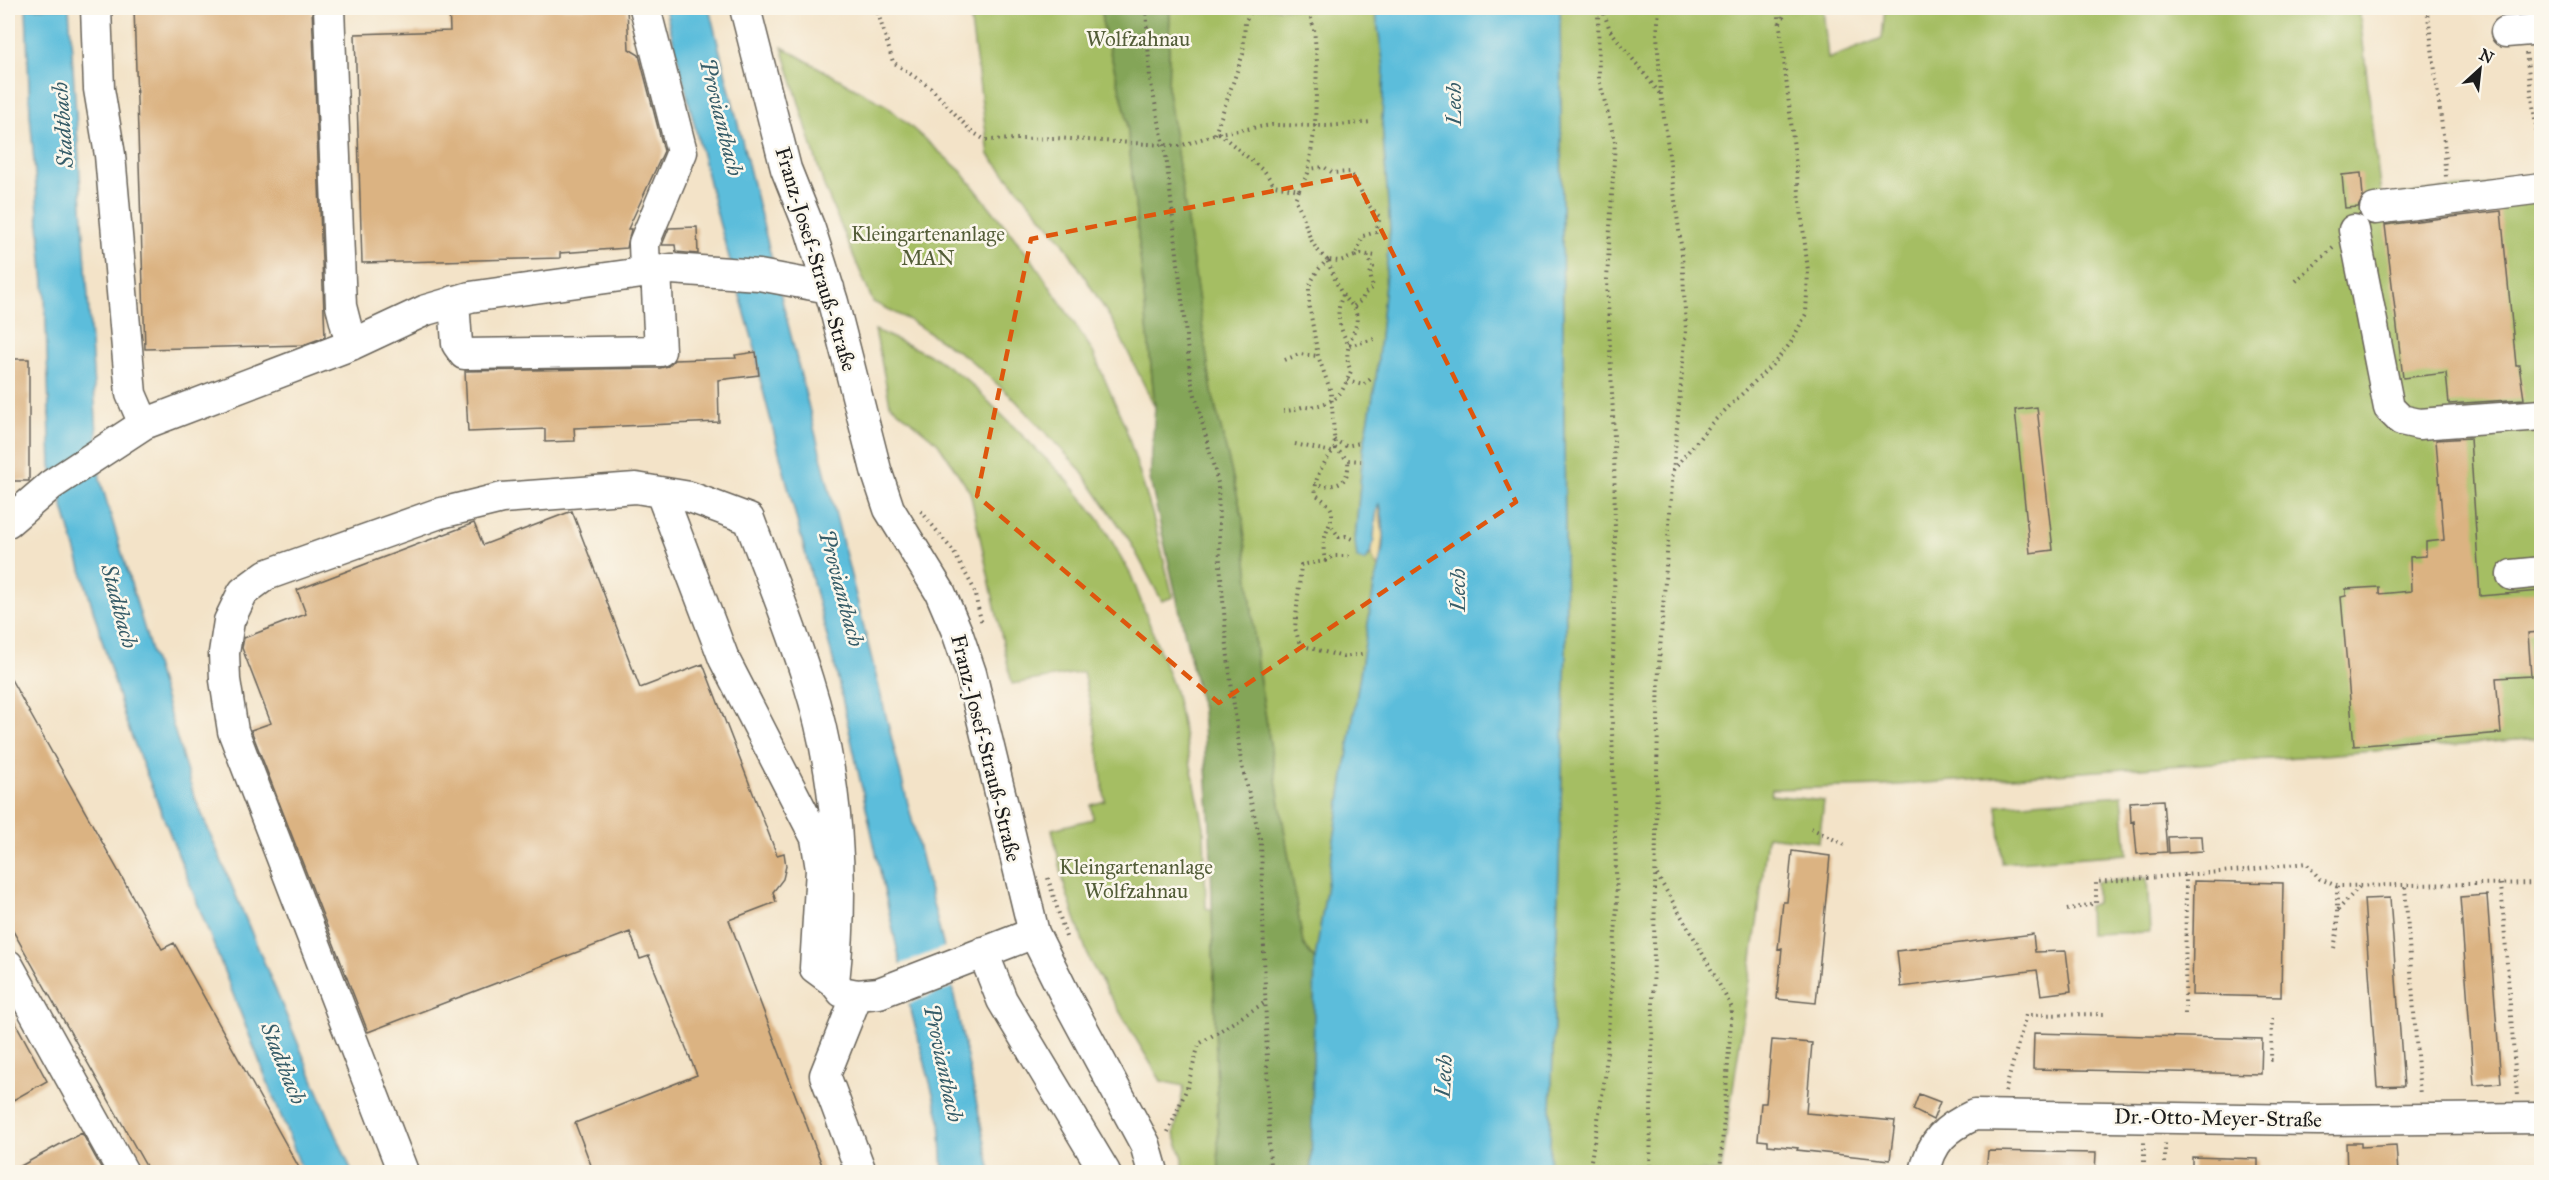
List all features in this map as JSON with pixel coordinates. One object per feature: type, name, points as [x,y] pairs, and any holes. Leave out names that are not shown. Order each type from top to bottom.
[{"type":"street","points":[[96,8],[99,89],[110,155],[131,394],[144,424]]},
{"type":"street","points":[[329,8],[341,306],[351,345]]},
{"type":"street","points":[[454,302],[457,344],[464,354],[660,351],[651,271],[644,243],[682,153],[645,8]]},
{"type":"street","name":"Franz-Josef-Strauß-Straße","points":[[745,8],[786,169],[810,229],[829,288],[876,470],[889,509],[940,592],[971,673],[1034,933],[1145,1144],[1153,1173]]},
{"type":"street","points":[[2375,209],[2528,193]]},
{"type":"street","points":[[2354,230],[2389,408],[2401,420],[2419,424],[2541,415]]},
{"type":"street","points":[[8,522],[51,484],[144,424],[351,345],[426,310],[470,297],[651,271],[708,270],[796,281],[829,288]]},
{"type":"street","points":[[403,1173],[233,731],[224,652],[230,621],[243,592],[266,575],[437,514],[513,497],[636,488],[690,497],[749,519],[809,682],[829,769],[838,832],[838,950],[857,990],[825,1076],[861,1173]]},
{"type":"street","points":[[661,493],[724,659],[816,838],[820,869],[815,968],[857,990],[977,954],[1034,933]]},
{"type":"street","points":[[2512,575],[2541,572]]},
{"type":"street","points":[[977,954],[1105,1173]]},
{"type":"street","points":[[8,964],[123,1173]]},
{"type":"street","name":"Dr.-Otto-Meyer-Straße","points":[[1925,1173],[1928,1158],[1939,1138],[1956,1123],[1974,1115],[2530,1119]]},
{"type":"path","points":[[1146,8],[1150,79],[1164,145],[1191,380],[1218,483],[1220,565],[1228,658],[1241,762],[1261,842],[1270,1173]]},
{"type":"path","points":[[1217,133],[1243,54],[1245,22],[1253,8]]},
{"type":"path","points":[[1283,411],[1294,411],[1302,406],[1310,408],[1332,402],[1341,396],[1352,371],[1348,363],[1349,346],[1357,315],[1354,306],[1343,295],[1327,260],[1313,247],[1307,234],[1303,213],[1295,199],[1309,169],[1316,126],[1317,61],[1314,29],[1308,8]]},
{"type":"path","points":[[1600,8],[1610,30],[1660,94]]},
{"type":"path","points":[[1589,1173],[1605,1078],[1617,906],[1612,730],[1614,438],[1607,280],[1615,142],[1599,79],[1600,8]]},
{"type":"path","points":[[1650,1173],[1659,664],[1672,471],[1686,330],[1682,253],[1660,94],[1657,35],[1659,8]]},
{"type":"path","points":[[1672,471],[1712,423],[1790,344],[1806,314],[1808,271],[1778,8]]},
{"type":"path","points":[[1780,23],[1788,8]]},
{"type":"path","points":[[2427,8],[2446,158]]},
{"type":"path","points":[[878,13],[893,62],[931,88],[971,130],[985,140],[1056,138],[1180,146],[1217,133],[1272,125],[1316,126],[1372,122]]},
{"type":"path","points":[[2523,30],[2541,167]]},
{"type":"path","points":[[1217,133],[1265,172],[1274,185],[1299,190]]},
{"type":"path","points":[[1309,169],[1324,167],[1333,173],[1350,172],[1358,183],[1366,205],[1380,218],[1376,232],[1363,236],[1355,256]]},
{"type":"path","points":[[1327,260],[1340,261],[1361,254],[1376,256]]},
{"type":"path","points":[[1354,306],[1362,300],[1364,294],[1374,288],[1370,274],[1373,267],[1367,255]]},
{"type":"path","points":[[1325,561],[1324,542],[1331,526],[1332,511],[1327,502],[1316,495],[1314,484],[1323,464],[1333,450],[1332,402],[1331,392],[1318,356],[1309,304],[1309,286],[1317,271],[1327,260]]},
{"type":"path","points":[[1343,295],[1338,305],[1338,325],[1349,346]]},
{"type":"path","points":[[1349,346],[1374,339]]},
{"type":"path","points":[[1285,360],[1299,354],[1318,356]]},
{"type":"path","points":[[1347,381],[1363,385],[1372,378]]},
{"type":"path","points":[[1334,440],[1346,446],[1360,443]]},
{"type":"path","points":[[1295,444],[1333,450],[1348,460],[1361,461]]},
{"type":"path","points":[[1314,484],[1332,487],[1343,481],[1349,471],[1348,460]]},
{"type":"path","name":"Franz-Josef-Strauß-Straße","points":[[920,510],[953,551],[973,587],[984,633]]},
{"type":"path","points":[[1331,526],[1339,537],[1346,536],[1354,540]]},
{"type":"path","points":[[1349,556],[1334,556],[1325,561],[1301,565],[1295,628],[1300,645],[1343,657],[1362,654]]},
{"type":"path","points":[[1810,828],[1847,846]]},
{"type":"path","points":[[2067,910],[2096,903],[2096,882],[2306,863],[2320,879],[2337,886],[2541,884]]},
{"type":"path","name":"Franz-Josef-Strauß-Straße","points":[[1046,873],[1066,938]]},
{"type":"path","points":[[1657,875],[1693,936],[1731,1008],[1718,1172],[1738,1173]]},
{"type":"path","points":[[2185,1014],[2186,875]]},
{"type":"path","points":[[2501,884],[2530,1119]]},
{"type":"path","points":[[2334,948],[2337,933],[2337,886]]},
{"type":"path","points":[[2337,911],[2360,886]]},
{"type":"path","points":[[2405,887],[2421,1119]]},
{"type":"path","points":[[1167,1132],[1187,1088],[1199,1044],[1265,1003]]},
{"type":"path","points":[[1999,1114],[2026,1015],[2107,1014]]},
{"type":"path","points":[[2272,1018],[2271,1060],[2274,1060]]},
{"type":"path","points":[[1162,1122],[1170,1142]]},
{"type":"path","points":[[2413,1170],[2541,1169]]},
{"type":"highlighted area","points":[[1354,175],[1516,502],[1219,703],[977,496],[1031,239]]},
{"type":"green space","points":[[969,8],[1102,8],[1102,21],[1126,113],[1155,407],[1114,324],[1063,242],[989,155]]},
{"type":"green space","name":"Wolfzahnau","points":[[1102,8],[1170,8],[1168,91],[1212,392],[1243,519],[1257,664],[1303,944],[1315,960],[1311,1172],[1219,1172],[1210,826],[1202,710],[1150,480],[1155,407],[1126,113],[1102,21]]},
{"type":"green space","points":[[1170,8],[1375,8],[1384,67],[1382,122],[1390,229],[1376,380],[1363,450],[1355,541],[1365,561],[1371,555],[1379,570],[1374,586],[1315,960],[1303,944],[1257,664],[1243,519],[1212,392],[1168,91]]},
{"type":"green space","points":[[1560,8],[1823,8],[1828,59],[1882,38],[1885,8],[2359,8],[2381,197],[2536,179],[2542,229],[2541,738],[1883,786],[1772,789],[1771,795],[1824,801],[1819,842],[1767,836],[1758,917],[1721,1172],[1549,1172],[1566,649]]},
{"type":"green space","name":"Kleingartenanlage MAN","points":[[782,47],[887,106],[961,171],[1033,261],[1092,350],[1125,426],[1152,513],[1173,597],[1162,601],[1128,538],[1078,467],[1015,400],[968,358],[911,321],[873,302],[824,186]]},
{"type":"green space","name":"Kleingartenanlage Wolfzahnau","points":[[875,330],[934,357],[967,380],[1068,481],[1101,522],[1131,575],[1175,691],[1204,827],[1206,908],[1212,910],[1219,1172],[1183,1172],[1183,1158],[1174,1134],[1184,1086],[1161,1081],[1090,962],[1065,888],[1052,829],[1093,819],[1091,805],[1105,801],[1094,721],[1083,672],[1012,684],[970,492],[938,443],[890,404]]},
{"type":"green space","points":[[2122,795],[2127,854],[2002,863],[1997,805]]},
{"type":"green space","points":[[2147,878],[2150,932],[2089,934],[2088,906],[2096,903],[2096,882]]},
{"type":"sand","points":[[1379,503],[1383,536],[1379,570],[1371,555]]},
{"type":"water","name":"Stadtbach","points":[[26,8],[69,8],[100,479],[193,793],[352,1172],[303,1172],[126,722],[51,466],[45,296],[30,114]]},
{"type":"water","name":"Proviantbach","points":[[665,8],[709,8],[944,948],[991,1172],[943,1172],[940,1120],[909,1003],[837,675],[759,375],[756,352],[719,222]]},
{"type":"water","name":"Lech","points":[[1375,8],[1560,8],[1566,649],[1549,1172],[1311,1172],[1315,960],[1383,534],[1379,504],[1372,549],[1365,561],[1357,558],[1355,541],[1363,450],[1376,380],[1390,229],[1382,122],[1384,67]]},
{"type":"pier","points":[[947,946],[955,986],[906,1005],[898,965]]},
{"type":"building","points":[[134,8],[312,8],[325,337],[303,345],[145,349]]},
{"type":"building","points":[[449,8],[627,8],[629,49],[639,55],[664,151],[628,229],[631,229],[627,248],[560,253],[560,258],[362,263],[355,34],[450,31]]},
{"type":"building","points":[[2361,173],[2363,197],[2358,207],[2345,208],[2342,175]]},
{"type":"building","points":[[2501,211],[2516,365],[2519,365],[2524,399],[2449,404],[2446,373],[2403,378],[2385,225]]},
{"type":"building","points":[[697,227],[698,254],[676,252],[675,245],[662,245],[669,228]]},
{"type":"building","points":[[756,352],[759,375],[718,380],[719,422],[574,428],[575,441],[545,442],[545,429],[468,432],[465,371],[660,368],[668,366],[674,360],[736,358],[735,355]]},
{"type":"building","points":[[8,359],[29,359],[29,481],[8,481]]},
{"type":"building","points":[[2037,407],[2053,550],[2030,553],[2015,410]]},
{"type":"building","points":[[2470,438],[2480,596],[2541,591],[2541,632],[2528,633],[2531,676],[2496,678],[2501,733],[2354,746],[2341,597],[2346,596],[2346,589],[2379,587],[2379,594],[2411,591],[2410,557],[2426,556],[2426,542],[2444,540],[2436,440]]},
{"type":"building","points":[[572,511],[640,688],[703,664],[777,855],[784,853],[786,866],[783,879],[773,892],[776,902],[729,920],[825,1173],[594,1173],[575,1123],[697,1075],[649,956],[640,959],[630,932],[368,1032],[251,730],[271,723],[242,648],[244,638],[306,614],[297,590],[474,523],[483,545]]},
{"type":"building","points":[[8,674],[162,949],[174,943],[302,1173],[150,1173],[8,922]]},
{"type":"building","points":[[2163,800],[2167,852],[2137,854],[2130,802]]},
{"type":"building","points":[[2202,836],[2203,851],[2169,853],[2168,837]]},
{"type":"building","points":[[1792,851],[1830,856],[1816,1003],[1777,999],[1782,948],[1778,949],[1783,902],[1787,902]]},
{"type":"building","points":[[2194,881],[2283,883],[2281,997],[2192,995]]},
{"type":"building","points":[[2487,895],[2501,1083],[2474,1085],[2460,897]]},
{"type":"building","points":[[2390,898],[2404,1086],[2377,1087],[2364,899]]},
{"type":"building","points":[[2033,934],[2035,952],[2066,951],[2071,991],[2041,995],[2037,970],[1901,987],[1897,951]]},
{"type":"building","points":[[8,1009],[47,1081],[8,1103]]},
{"type":"building","points":[[2034,1033],[2262,1039],[2261,1074],[2033,1069]]},
{"type":"building","points":[[1772,1040],[1812,1043],[1806,1113],[1895,1121],[1890,1160],[1797,1150],[1798,1148],[1768,1145],[1768,1141],[1758,1140],[1761,1103],[1766,1103]]},
{"type":"building","points":[[1919,1094],[1940,1102],[1933,1120],[1913,1110]]},
{"type":"building","points":[[82,1133],[104,1173],[8,1173],[66,1141]]},
{"type":"building","points":[[2346,1143],[2361,1143],[2361,1147],[2396,1145],[2398,1173],[2347,1173]]},
{"type":"building","points":[[1988,1151],[2096,1153],[2095,1173],[1986,1173]]},
{"type":"building","points":[[2192,1157],[2258,1159],[2258,1173],[2192,1173]]}]
